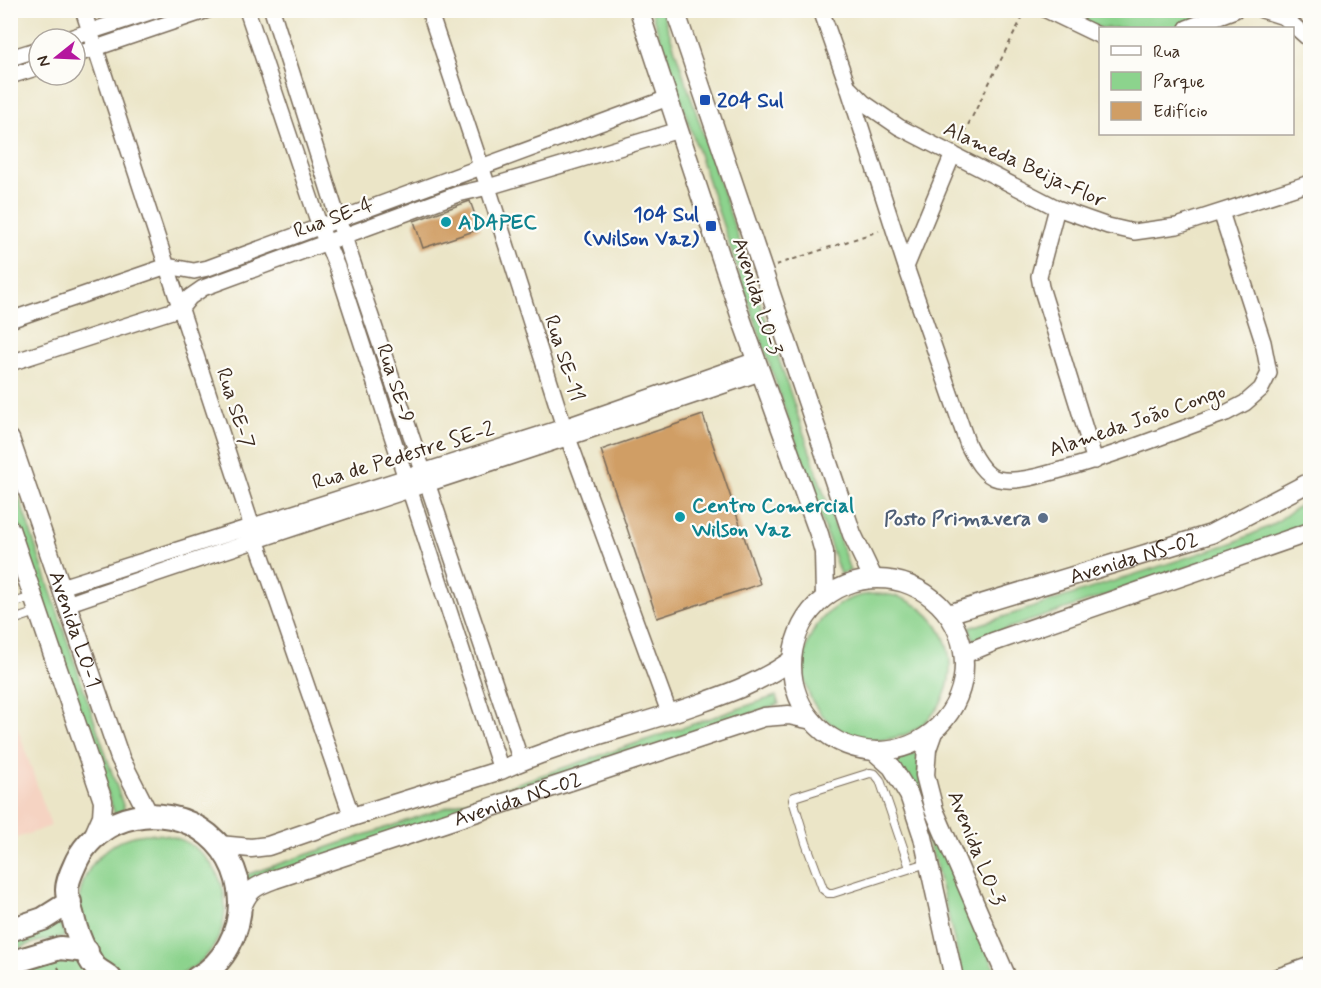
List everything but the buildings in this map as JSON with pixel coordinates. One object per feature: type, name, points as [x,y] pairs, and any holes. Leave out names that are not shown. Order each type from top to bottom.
[{"type":"main road","points":[[110,978],[96,968],[76,931],[67,890],[80,855],[92,840],[108,827],[128,818],[148,815],[168,816],[204,831],[219,845],[232,866],[237,881],[240,914],[235,932],[227,949],[200,977]]},
{"type":"main road","points":[[10,930],[43,919],[70,902]]},
{"type":"main road","points":[[10,963],[60,948],[87,951]]},
{"type":"street","name":"Rua SE-7","points":[[83,10],[254,532],[352,817]]},
{"type":"street","points":[[87,32],[156,10]]},
{"type":"street","points":[[87,51],[208,10]]},
{"type":"street","name":"Rua SE-9","points":[[247,10],[323,234],[337,267],[501,770]]},
{"type":"street","name":"Rua SE-9","points":[[272,10],[338,219],[521,761]]},
{"type":"street","name":"Rua SE-11","points":[[429,10],[489,187],[566,433],[670,715]]},
{"type":"street","name":"Avenida LO-3","points":[[639,10],[758,367],[819,534],[824,552],[825,597]]},
{"type":"street","name":"Avenida LO-3","points":[[675,10],[852,534],[873,578]]},
{"type":"street","name":"Alameda Beija-Flor","points":[[821,10],[848,87],[864,103],[899,128],[1057,208],[1108,226],[1134,232],[1177,226],[1311,183]]},
{"type":"street","points":[[1046,10],[1099,35]]},
{"type":"street","points":[[1190,27],[1235,10]]},
{"type":"street","points":[[1262,10],[1284,17],[1311,40]]},
{"type":"street","points":[[10,58],[27,53]]},
{"type":"street","points":[[10,76],[27,71]]},
{"type":"street","name":"Alameda João Congo","points":[[848,87],[906,267],[968,445],[984,470],[996,479],[1035,477],[1095,461],[1226,413],[1245,404],[1261,389],[1269,373],[1263,342],[1221,212]]},
{"type":"street","name":"Rua SE-4","points":[[10,363],[181,308],[190,297],[203,288],[323,234],[338,219],[668,98]]},
{"type":"street","name":"Rua SE-4","points":[[10,320],[167,266],[194,271],[323,234],[345,235],[458,194],[489,187],[679,130]]},
{"type":"street","points":[[906,267],[953,154]]},
{"type":"street","points":[[1057,208],[1040,276],[1041,287],[1095,461]]},
{"type":"street","name":"Rua de Pedestre SE-2","points":[[64,596],[254,532],[566,433],[758,367]]},
{"type":"street","name":"Avenida LO-1","points":[[10,439],[120,758],[148,815]]},
{"type":"street","name":"Avenida NS-02","points":[[948,614],[1211,534],[1311,482]]},
{"type":"street","name":"Avenida LO-1","points":[[10,529],[103,801],[102,816],[92,840]]},
{"type":"street","name":"Avenida NS-02","points":[[964,654],[1311,532]]},
{"type":"street","points":[[873,578],[901,581],[928,594],[948,614],[959,633],[964,654],[963,683],[952,710],[933,732],[906,747],[875,752],[851,747],[830,737],[812,720],[796,692],[792,660],[796,636],[808,614],[825,597],[847,584],[873,578]]},
{"type":"street","name":"Avenida NS-02","points":[[219,845],[250,848],[268,846],[501,770],[521,761],[670,715],[751,686],[792,660]]},
{"type":"street","name":"Avenida NS-02","points":[[240,914],[246,896],[253,889],[275,879],[764,717],[789,715],[812,720]]},
{"type":"street","name":"Avenida LO-3","points":[[933,732],[927,749],[925,775],[934,810],[1007,978]]},
{"type":"street","name":"Avenida LO-3","points":[[875,752],[892,767],[909,795],[923,837],[954,978]]},
{"type":"street","points":[[1274,978],[1311,965]]},
{"type":"lane","points":[[10,604],[36,604]]},
{"type":"lane","points":[[10,621],[36,604]]},
{"type":"lane","points":[[910,868],[880,780],[875,774],[870,773],[794,797],[806,843],[823,889],[828,893],[910,868],[929,862]]},
{"type":"path","points":[[953,154],[1026,10]]},
{"type":"path","points":[[762,270],[893,226]]},
{"type":"shaded area","points":[[10,706],[51,826],[11,840],[10,840]]},
{"type":"green space","points":[[651,11],[662,11],[850,571],[840,574]]},
{"type":"green space","points":[[1046,11],[1235,11],[1190,27],[1099,28]]},
{"type":"green space","points":[[10,471],[127,817],[117,821],[11,503]]},
{"type":"green space","points":[[1310,498],[1310,526],[974,640],[969,628],[1235,542],[1272,525]]},
{"type":"green space","points":[[877,594],[905,600],[928,616],[944,639],[950,667],[944,695],[928,718],[905,734],[877,740],[849,734],[826,718],[810,695],[804,667],[810,639],[826,616],[849,600]]},
{"type":"green space","points":[[776,696],[779,704],[246,884],[243,876]]},
{"type":"green space","points":[[917,753],[922,789],[998,977],[963,977],[935,861],[895,760]]},
{"type":"green space","points":[[152,834],[180,839],[204,855],[220,879],[225,907],[220,935],[204,959],[180,975],[152,980],[124,975],[100,959],[84,935],[79,907],[84,879],[100,855],[124,839]]},
{"type":"green space","points":[[60,921],[65,937],[36,942],[11,951],[10,941]]},
{"type":"green space","points":[[57,957],[76,958],[99,977],[11,977],[10,973]]},
{"type":"place","name":"204 Sul","points":[[705,100]]},
{"type":"place","name":"ADAPEC","points":[[446,222]]},
{"type":"place","name":"104 Sul (Wilson Vaz)","points":[[711,226]]},
{"type":"place","name":"Centro Comercial Wilson Vaz","points":[[680,517]]},
{"type":"place","name":"Posto Primavera","points":[[1043,518]]}]
